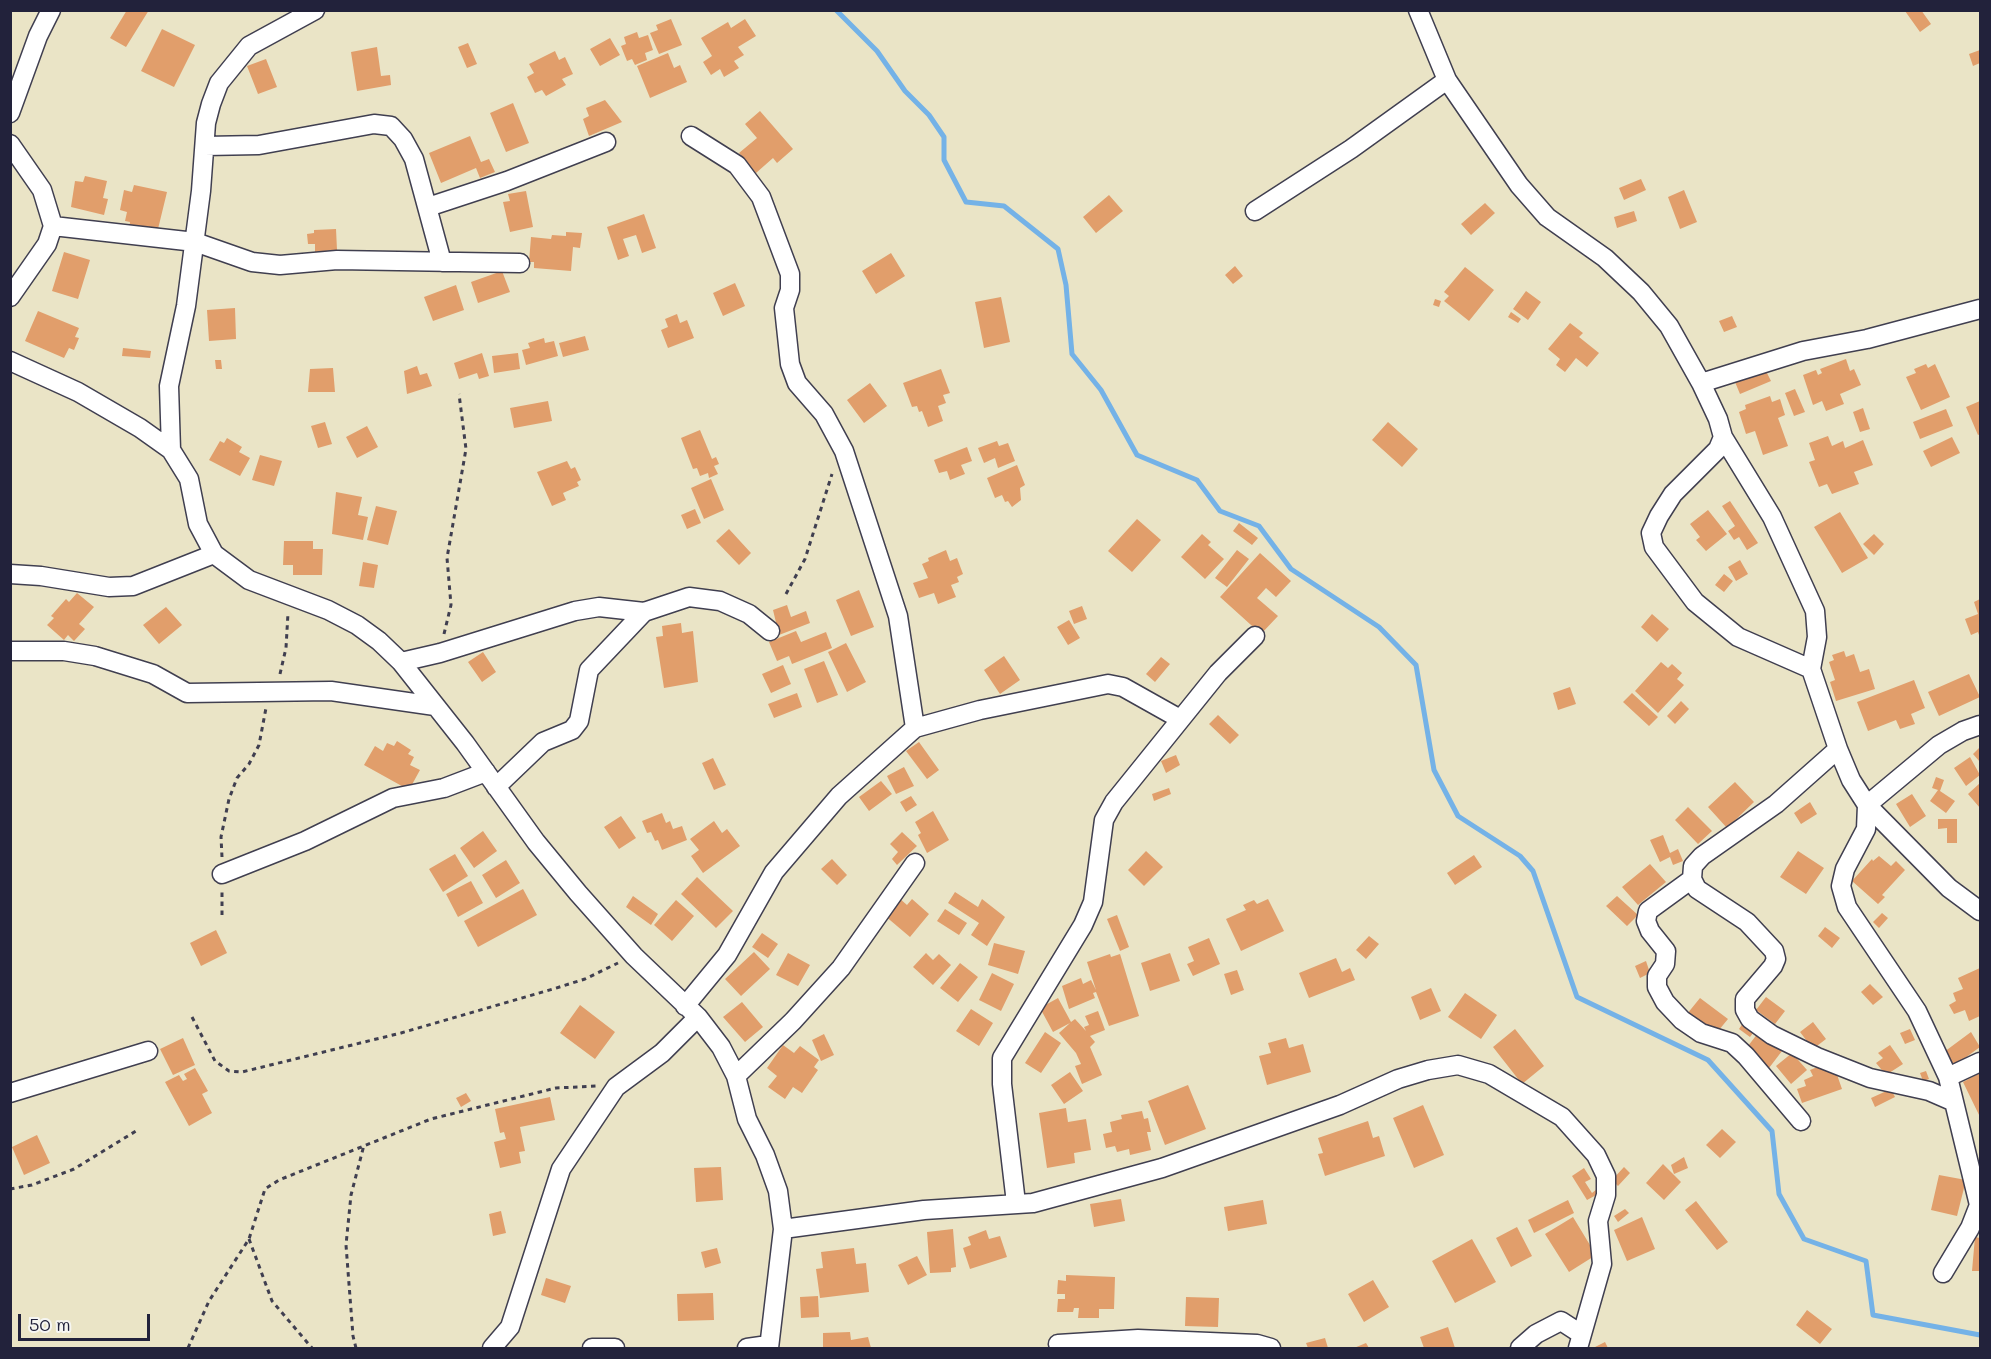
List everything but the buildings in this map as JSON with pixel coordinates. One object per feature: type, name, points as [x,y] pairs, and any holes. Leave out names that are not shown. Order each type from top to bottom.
[{"type":"street","points":[[10,113],[38,36],[51,10]]},
{"type":"street","points":[[171,450],[169,386],[186,306],[195,242],[206,123],[219,83],[249,46],[315,10]]},
{"type":"street","points":[[1418,10],[1447,80],[1519,185],[1547,217],[1605,258],[1641,292],[1669,326],[1701,383],[1723,436],[1772,518],[1815,611],[1817,637],[1811,669],[1838,748],[1867,806],[1949,888],[1980,911]]},
{"type":"street","points":[[1255,211],[1351,149],[1447,80]]},
{"type":"street","points":[[205,146],[259,145],[374,124],[391,126],[403,139],[414,159],[442,262]]},
{"type":"street","points":[[691,136],[737,165],[761,197],[790,274],[790,290],[784,308],[790,364],[797,383],[824,414],[844,451],[898,616],[915,728]]},
{"type":"street","points":[[428,207],[507,181],[606,142]]},
{"type":"street","points":[[10,144],[42,190],[53,226],[47,244],[10,297]]},
{"type":"street","points":[[53,226],[195,242],[252,262],[280,265],[337,260],[520,262]]},
{"type":"street","points":[[1701,383],[1803,351],[1867,339],[1980,309]]},
{"type":"street","points":[[10,361],[78,392],[140,428],[171,450],[189,479],[198,524],[214,554],[249,580],[288,597],[328,610],[357,625],[379,641],[401,662],[536,842],[634,956],[692,1012],[721,1047],[736,1076],[747,1119],[765,1155],[778,1191],[783,1229],[769,1347],[747,1348]]},
{"type":"street","points":[[1723,436],[1718,449],[1673,494],[1659,516],[1652,533],[1654,547],[1695,602],[1738,637],[1811,669]]},
{"type":"street","points":[[10,574],[41,576],[108,587],[133,586],[154,575],[214,554]]},
{"type":"street","points":[[401,662],[440,653],[576,611],[599,607],[644,612],[690,597],[720,601],[749,614],[770,631]]},
{"type":"street","points":[[222,874],[294,845],[393,798],[491,780],[543,742],[572,730],[579,721],[589,670],[644,612]]},
{"type":"street","points":[[1016,1203],[1002,1084],[1002,1058],[1083,925],[1093,902],[1104,820],[1114,802],[1160,748],[1180,719],[1255,636]]},
{"type":"street","points":[[10,651],[64,651],[94,656],[153,674],[187,693],[330,692],[435,706]]},
{"type":"street","points":[[492,1348],[510,1327],[561,1169],[616,1087],[662,1053],[692,1012],[728,955],[774,872],[839,796],[915,728],[980,710],[1108,684],[1123,687],[1180,719]]},
{"type":"street","points":[[1943,1273],[1970,1228],[1980,1205],[1952,1101],[1948,1077],[1917,1011],[1862,930],[1842,896],[1841,886],[1845,869],[1866,829],[1867,806],[1939,745],[1963,731],[1980,725]]},
{"type":"street","points":[[1838,748],[1776,804],[1702,856],[1693,866],[1692,879],[1697,889],[1747,922],[1774,951],[1776,959],[1773,966],[1745,999],[1745,1010],[1750,1019],[1772,1035],[1817,1057],[1870,1078],[1929,1091],[1952,1101]]},
{"type":"street","points":[[736,1076],[793,1021],[841,968],[915,863]]},
{"type":"street","points":[[1692,879],[1648,911],[1646,921],[1650,931],[1666,951],[1665,964],[1657,976],[1657,987],[1665,1002],[1682,1020],[1701,1033],[1731,1043],[1746,1056],[1801,1121]]},
{"type":"street","points":[[10,1093],[148,1051]]},
{"type":"street","points":[[1948,1077],[1980,1062]]},
{"type":"street","points":[[783,1229],[924,1210],[1033,1203],[1162,1168],[1340,1105],[1398,1079],[1428,1070],[1458,1065],[1489,1074],[1562,1117],[1596,1155],[1606,1176],[1606,1195],[1598,1221],[1602,1264],[1579,1341]]},
{"type":"street","points":[[1520,1348],[1536,1334],[1562,1321],[1579,1341]]},
{"type":"street","points":[[1058,1344],[1138,1339],[1257,1344],[1271,1348]]},
{"type":"street","points":[[592,1348],[615,1348]]},
{"type":"path","points":[[440,653],[452,605],[447,558],[466,449],[459,394]]},
{"type":"path","points":[[786,594],[805,559],[820,504],[844,451]]},
{"type":"path","points":[[222,915],[221,837],[229,799],[237,778],[249,764],[259,745],[269,693],[283,668],[288,597]]},
{"type":"path","points":[[192,1017],[215,1061],[228,1071],[242,1072],[401,1033],[553,989],[585,979],[634,956]]},
{"type":"path","points":[[188,1348],[209,1301],[249,1239],[265,1190],[279,1180],[364,1145],[471,1108],[556,1088],[582,1085],[616,1087]]},
{"type":"path","points":[[10,1189],[32,1185],[74,1169],[136,1131]]},
{"type":"path","points":[[356,1348],[353,1336],[346,1245],[351,1195],[364,1145]]},
{"type":"path","points":[[249,1239],[272,1301],[312,1348]]},
{"type":"waterway","points":[[836,10],[877,51],[905,91],[929,115],[944,137],[944,160],[966,202],[1004,206],[1058,249],[1066,285],[1072,354],[1101,390],[1137,455],[1197,480],[1220,511],[1259,526],[1291,569],[1379,627],[1416,665],[1434,770],[1458,816],[1520,856],[1533,871],[1577,997],[1708,1060],[1772,1131],[1779,1194],[1804,1239],[1866,1261],[1873,1315],[1980,1335]]}]
